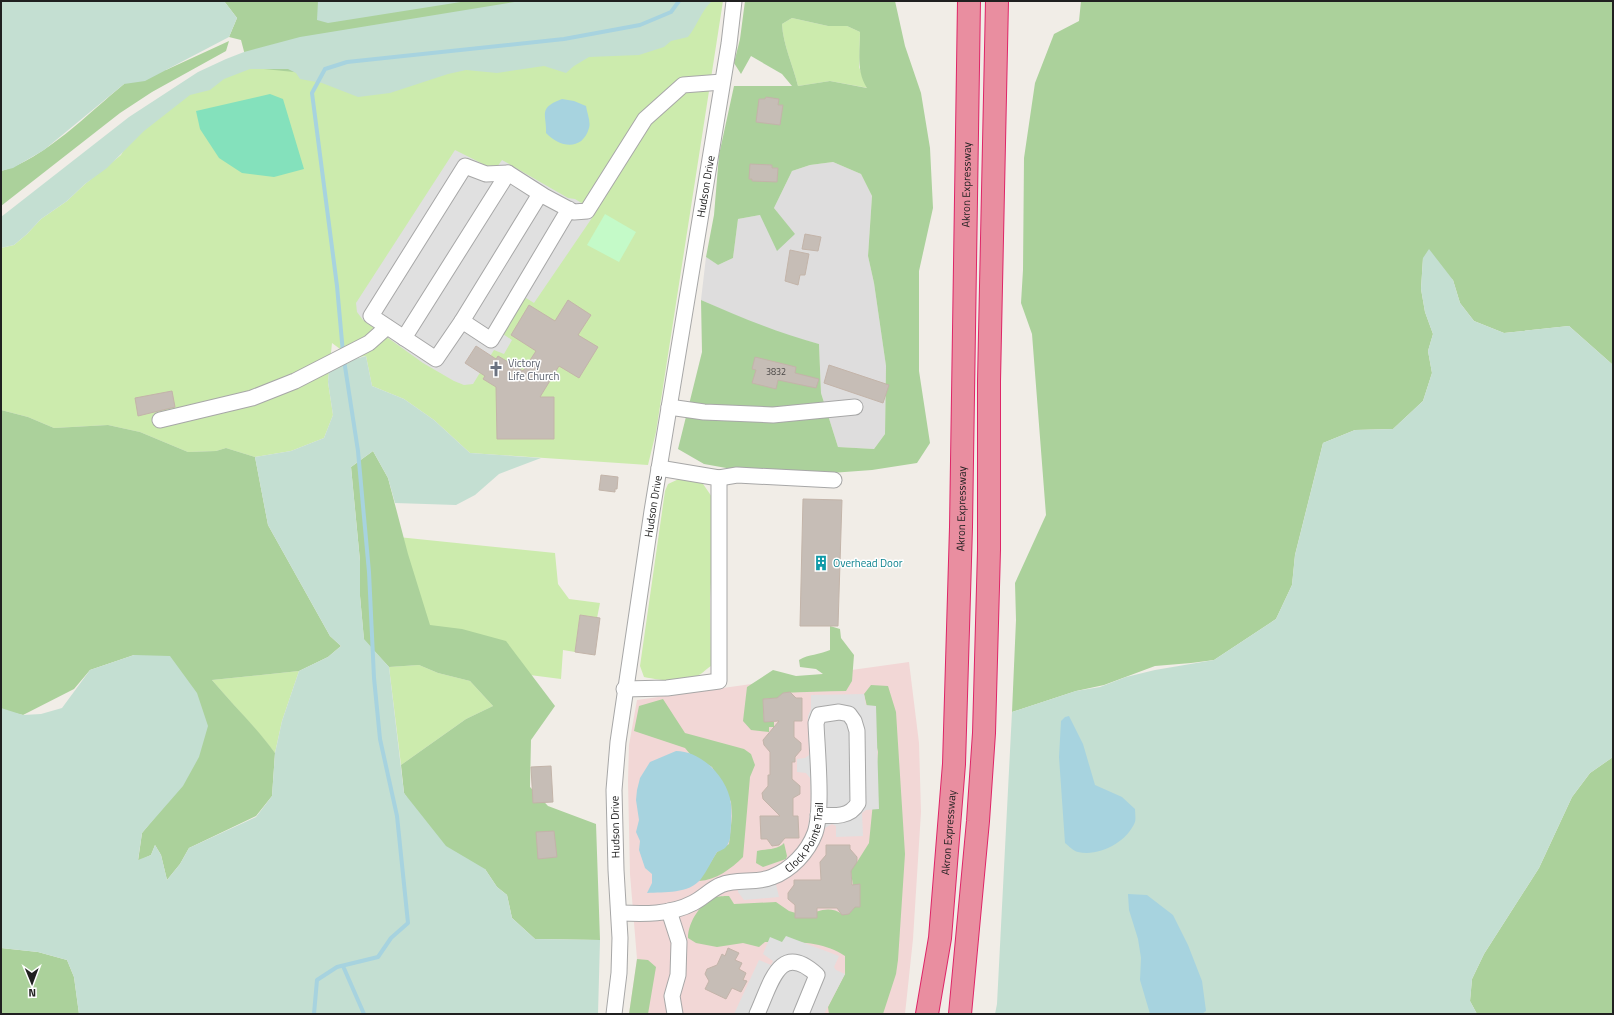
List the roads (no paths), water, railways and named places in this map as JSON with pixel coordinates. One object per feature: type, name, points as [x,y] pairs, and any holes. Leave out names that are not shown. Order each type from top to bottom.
[{"type":"highway","name":"Akron Expressway","points":[[928,1014],[940,938],[954,764],[962,519],[969,1]]},
{"type":"highway","points":[[960,1014],[978,821],[984,733],[989,550],[989,366],[997,1]]},
{"type":"street","name":"Hudson Drive","points":[[614,1014],[619,973],[619,913],[614,790],[624,689],[734,1]]},
{"type":"street","points":[[540,194],[462,321],[436,359],[371,316],[465,166],[486,174],[508,172],[540,194],[574,212],[588,211],[645,119],[683,85],[722,82]]},
{"type":"street","points":[[404,338],[508,172]]},
{"type":"street","points":[[462,321],[491,340],[570,209]]},
{"type":"street","points":[[160,420],[252,398],[295,381],[369,343],[387,327]]},
{"type":"street","points":[[669,407],[704,412],[773,415],[855,407]]},
{"type":"street","points":[[659,468],[719,478],[737,475],[834,480]]},
{"type":"street","points":[[624,689],[667,688],[719,681],[719,478]]},
{"type":"street","name":"Clock Pointe Trail","points":[[619,913],[653,914],[669,911],[693,903],[721,885],[740,880],[772,878],[804,854],[816,832],[818,816],[816,723],[819,715],[839,712],[849,714],[854,721],[857,731],[858,803],[853,810],[845,814],[818,816]]},
{"type":"street","points":[[669,911],[679,942],[678,975],[672,996],[675,1014]]},
{"type":"street","points":[[757,1014],[779,968],[783,964],[795,961],[802,963],[817,975],[801,1014]]},
{"type":"water","points":[[562,99],[574,101],[586,106],[589,128],[586,136],[576,144],[570,145],[557,142],[546,133],[546,109],[554,102]]},
{"type":"water","points":[[1069,716],[1083,744],[1095,785],[1122,797],[1135,809],[1135,822],[1126,836],[1119,842],[1103,850],[1095,852],[1086,853],[1076,851],[1065,843],[1059,757],[1061,721],[1065,717]]},
{"type":"water","points":[[676,751],[686,752],[704,761],[719,776],[725,785],[731,804],[730,838],[727,846],[717,852],[703,876],[696,884],[683,890],[647,893],[652,883],[652,874],[645,868],[639,850],[640,841],[636,832],[639,820],[636,800],[637,790],[640,778],[650,762]]},
{"type":"water","points":[[1128,894],[1147,895],[1173,915],[1188,945],[1202,981],[1206,1011],[1202,1014],[1150,1014],[1140,980],[1141,958],[1138,939],[1129,910]]},
{"type":"waterway","points":[[343,353],[337,286],[312,93],[325,69],[347,62],[564,39],[640,25],[671,12],[679,1]]},
{"type":"waterway","points":[[314,1014],[317,980],[337,967],[378,957],[391,938],[408,923],[397,816],[380,739],[374,678],[369,572],[358,451],[344,360]]},
{"type":"waterway","points":[[343,966],[364,1014]]},
{"type":"place","name":"Victory Life Church","points":[[496,369]]},
{"type":"place","name":"Overhead Door","points":[[821,563]]}]
